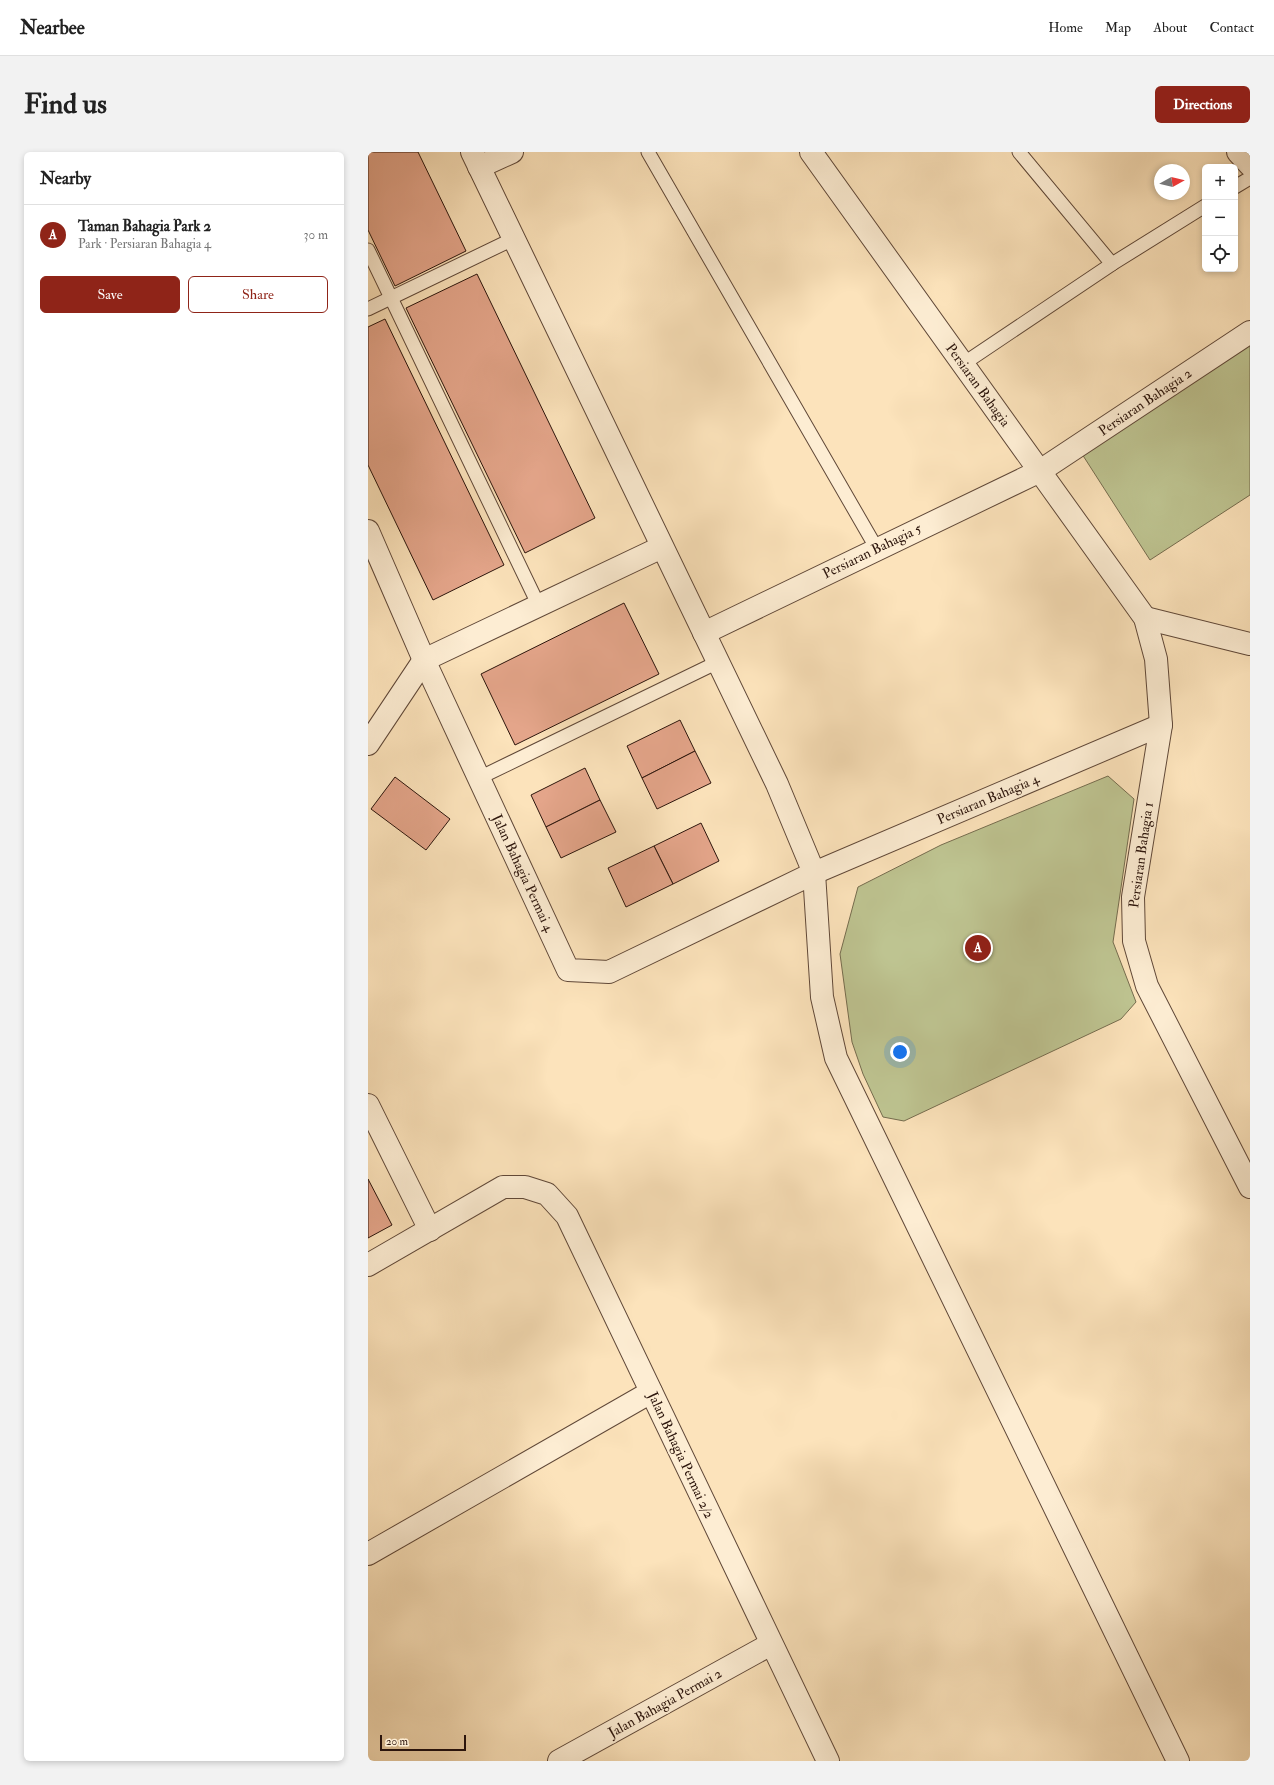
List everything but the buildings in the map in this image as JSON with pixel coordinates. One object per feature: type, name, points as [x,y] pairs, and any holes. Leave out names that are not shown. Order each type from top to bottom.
[{"type":"street","points":[[512,152],[475,159],[777,784],[814,873],[822,997],[836,1058],[1178,1761]]},
{"type":"street","name":"Persiaran Bahagia","points":[[811,152],[1146,618]]},
{"type":"street","points":[[1238,152],[1250,165]]},
{"type":"street","name":"Persiaran Bahagia 2","points":[[1040,471],[1250,332]]},
{"type":"street","name":"Persiaran Bahagia 5","points":[[704,633],[876,548],[1040,471]]},
{"type":"street","name":"Jalan Bahagia Permai 4","points":[[368,531],[424,660],[568,970],[609,972],[814,873]]},
{"type":"street","points":[[368,744],[424,660],[662,547]]},
{"type":"street","points":[[1146,618],[1250,644]]},
{"type":"street","name":"Persiaran Bahagia 1","points":[[1146,618],[1156,659],[1161,725],[1133,897],[1134,941],[1147,986],[1250,1187]]},
{"type":"street","name":"Persiaran Bahagia 4","points":[[814,873],[1161,725]]},
{"type":"street","points":[[368,1105],[430,1230],[368,1265]]},
{"type":"street","name":"Jalan Bahagia Permai 2/2","points":[[430,1230],[503,1187],[525,1187],[547,1194],[567,1216],[828,1761]]},
{"type":"street","points":[[368,1554],[651,1392]]},
{"type":"street","name":"Jalan Bahagia Permai 2","points":[[559,1761],[771,1644]]},
{"type":"lane","points":[[648,152],[876,548]]},
{"type":"lane","points":[[1019,152],[1112,264]]},
{"type":"lane","points":[[1238,185],[1250,178]]},
{"type":"lane","points":[[963,364],[1112,264],[1202,208]]},
{"type":"lane","points":[[368,309],[513,239]]},
{"type":"lane","points":[[368,250],[539,606]]},
{"type":"lane","points":[[479,778],[718,662]]},
{"type":"green space","points":[[1250,345],[1250,495],[1150,560],[1082,454]]},
{"type":"green space","points":[[1108,776],[1134,799],[1113,942],[1136,1002],[1121,1019],[904,1121],[883,1117],[863,1074],[852,1042],[840,954],[858,887],[941,845]]},
{"type":"place","name":"Taman Bahagia Park 2","points":[[978,948]]}]
